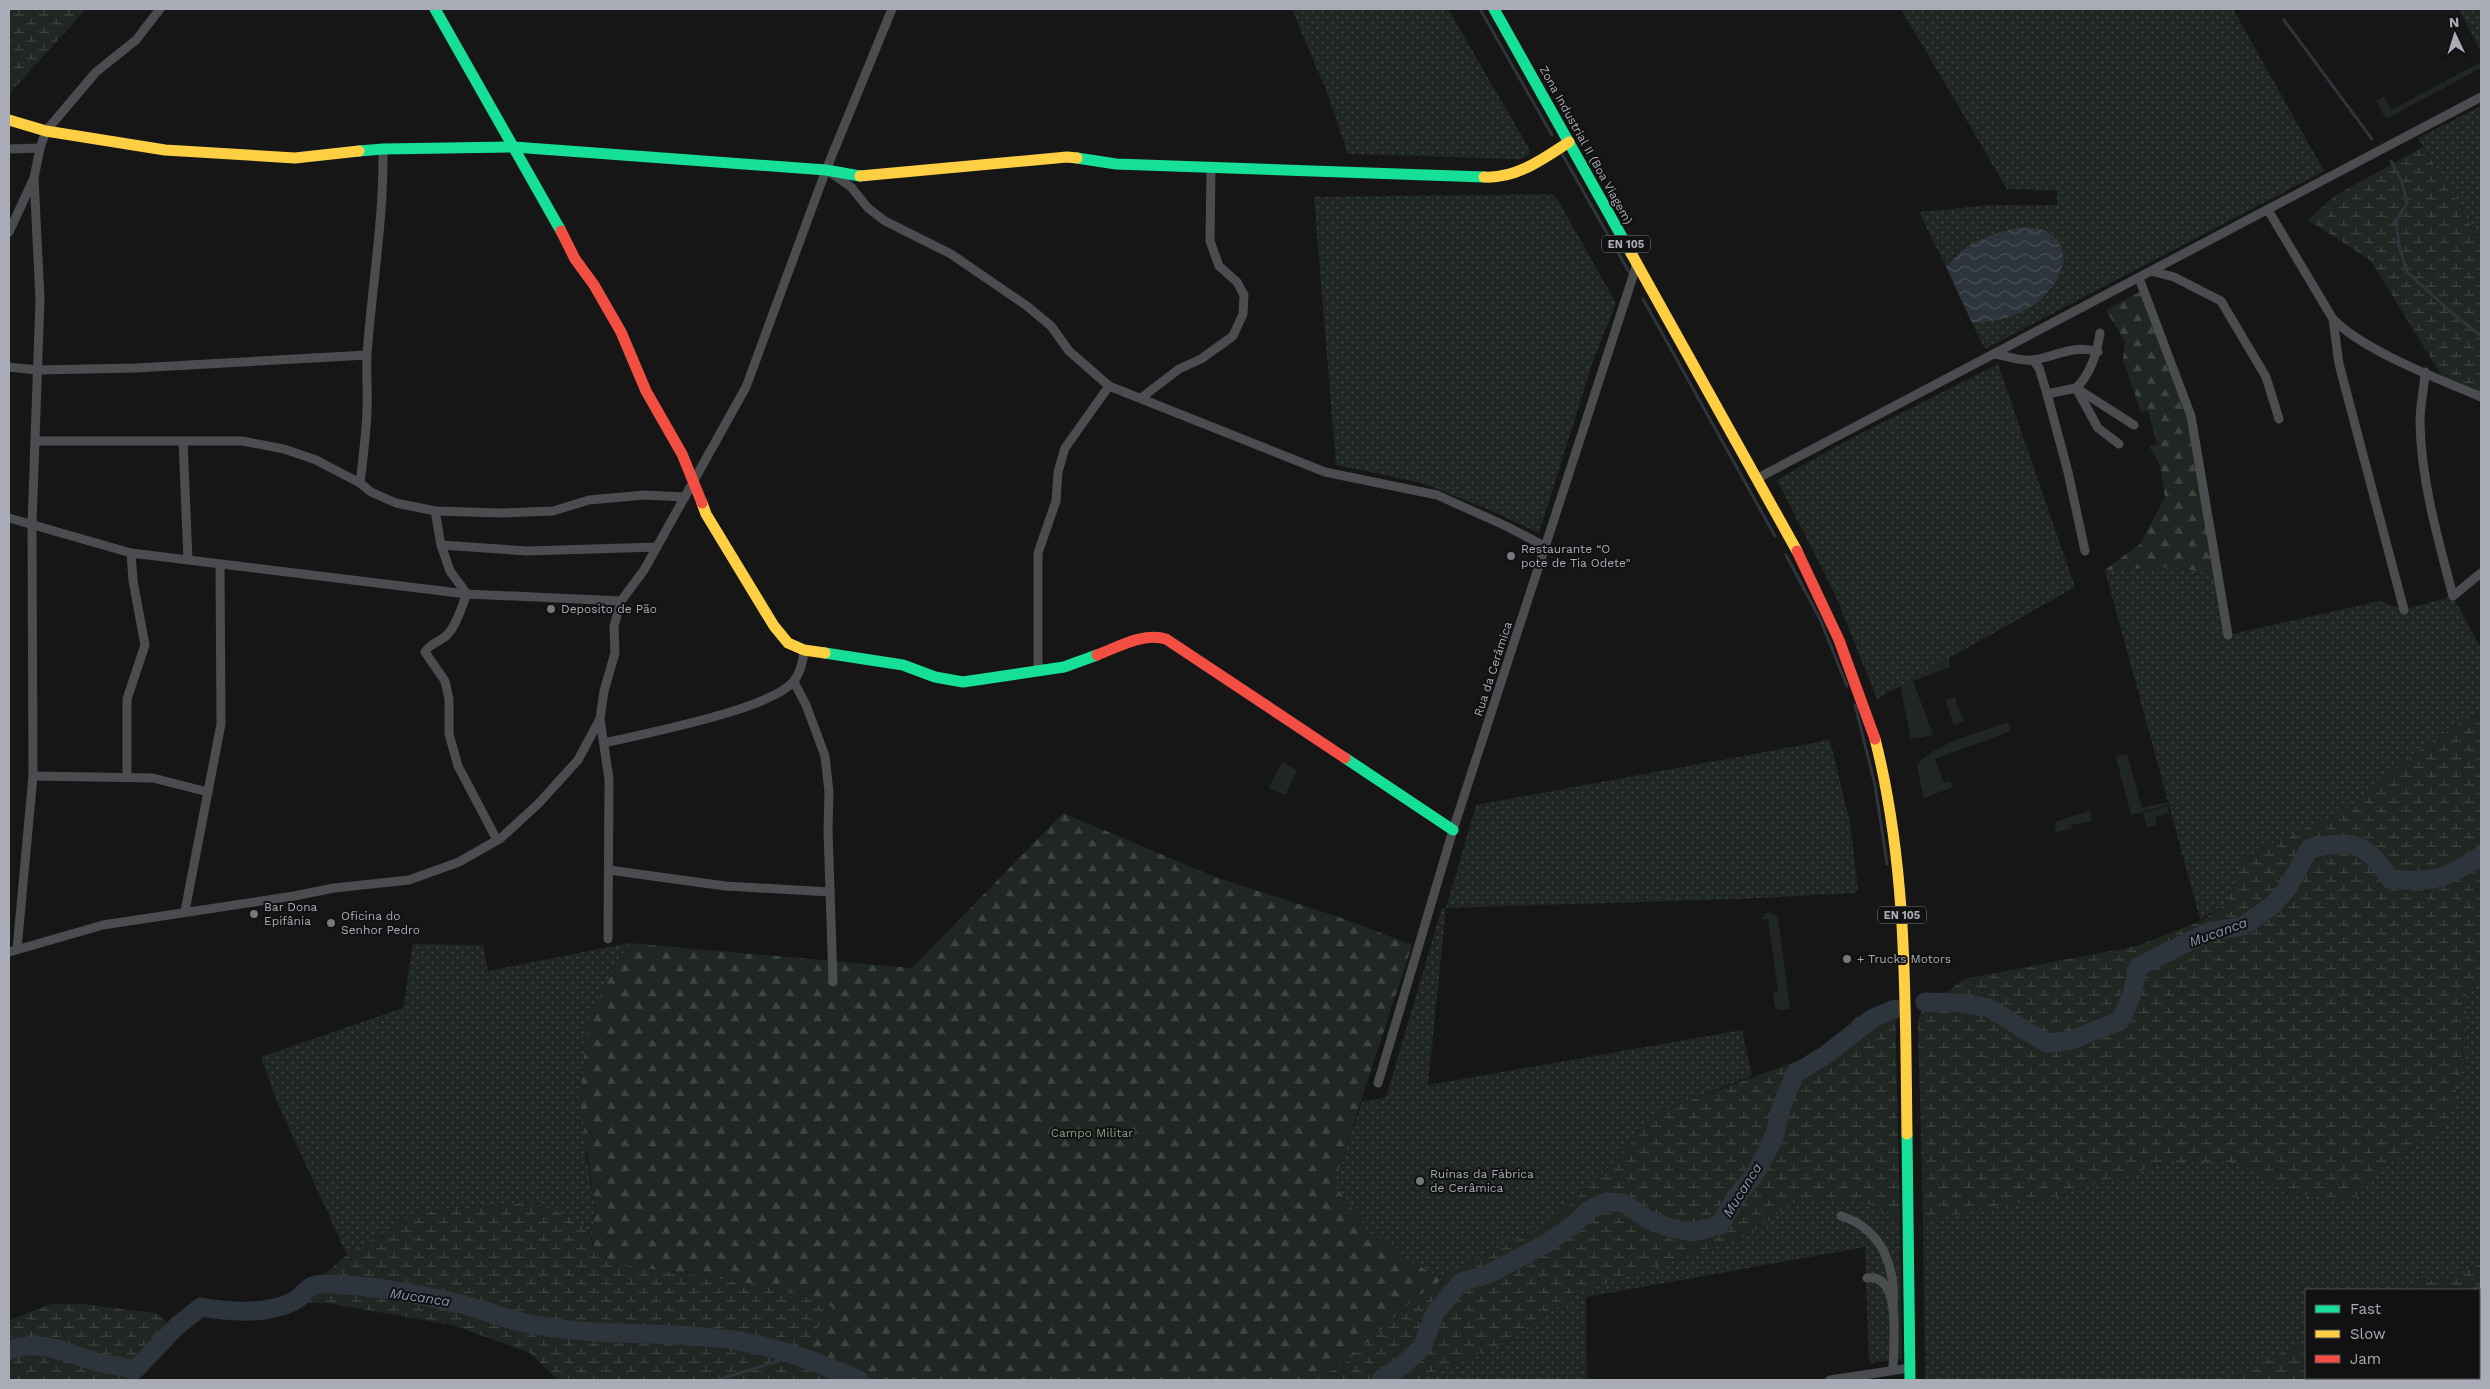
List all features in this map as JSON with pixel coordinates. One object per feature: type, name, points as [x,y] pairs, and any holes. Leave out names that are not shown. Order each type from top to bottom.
[{"type":"street","points":[[9,232],[34,178],[46,130],[96,72],[136,40],[160,9]]},
{"type":"street","points":[[435,9],[514,147],[575,259],[594,285],[621,332],[646,391],[682,454],[706,514],[774,626],[788,643],[804,650],[903,665],[935,677],[963,682],[1064,667],[1141,639],[1156,636],[1166,639],[1453,830]]},
{"type":"street","points":[[608,939],[610,870],[609,779],[600,719],[604,691],[615,653],[614,626],[621,601],[644,570],[746,387],[826,170],[892,9]]},
{"type":"street","name":"Zona Industrial II (Boa Viagem)","points":[[1494,9],[1758,478]]},
{"type":"street","points":[[1758,478],[2481,97]]},
{"type":"street","points":[[9,120],[46,130],[165,150],[295,158],[383,150],[514,147],[826,170],[863,177],[1067,157],[1116,164],[1501,178],[1537,163],[1569,142]]},
{"type":"street","points":[[9,149],[40,148]]},
{"type":"street","points":[[360,483],[367,410],[367,355],[372,284],[378,257],[384,182],[383,150]]},
{"type":"street","points":[[1141,398],[1179,368],[1202,359],[1233,336],[1243,314],[1244,295],[1237,282],[1219,266],[1210,241],[1211,168]]},
{"type":"street","points":[[826,170],[851,187],[868,208],[885,221],[951,254],[1027,306],[1051,326],[1069,351],[1085,368],[1109,386],[1217,431],[1326,472],[1437,496],[1506,526],[1546,547]]},
{"type":"street","points":[[34,178],[40,298],[32,524],[33,776],[11,952],[103,925],[294,896],[334,888],[409,880],[458,862],[497,840],[538,803],[578,760],[600,719]]},
{"type":"street","points":[[2268,210],[2333,319],[2343,330],[2367,344],[2481,397]]},
{"type":"street","name":"Rua da Cerâmica","points":[[1378,1083],[1453,830],[1637,264]]},
{"type":"street","points":[[2151,271],[2174,277],[2221,300],[2266,377],[2279,419]]},
{"type":"street","points":[[2139,278],[2191,416],[2228,635]]},
{"type":"street","points":[[2333,319],[2339,364],[2404,610]]},
{"type":"street","points":[[2047,394],[2076,388],[2082,382],[2098,352],[2100,332]]},
{"type":"street","points":[[1995,354],[2033,360],[2077,349],[2086,348],[2098,352]]},
{"type":"street","points":[[9,367],[37,370],[136,368],[367,355]]},
{"type":"street","points":[[2033,360],[2039,368],[2047,394],[2068,472],[2085,551]]},
{"type":"street","points":[[2425,372],[2420,422],[2424,470],[2434,523],[2453,596],[2481,573]]},
{"type":"street","points":[[1038,671],[1038,553],[1056,501],[1058,472],[1065,448],[1109,386]]},
{"type":"street","points":[[2076,388],[2134,425]]},
{"type":"street","points":[[2076,388],[2098,428],[2119,444]]},
{"type":"street","points":[[35,441],[242,441],[284,449],[316,460],[360,483],[371,492],[396,503],[435,511],[501,513],[553,511],[589,500],[645,495],[685,497]]},
{"type":"street","points":[[183,441],[188,560]]},
{"type":"street","name":"EN 105","points":[[1758,478],[1808,570],[1852,667],[1873,734],[1886,786],[1901,893],[1904,948],[1910,1380]]},
{"type":"street","points":[[435,511],[441,545],[450,572],[467,594]]},
{"type":"street","points":[[9,518],[131,553],[288,570],[359,582],[467,594],[621,601]]},
{"type":"street","points":[[441,545],[527,551],[657,547]]},
{"type":"street","points":[[127,777],[127,699],[145,645],[133,580],[131,553]]},
{"type":"street","points":[[186,911],[221,724],[220,564]]},
{"type":"street","points":[[467,594],[452,629],[446,636],[428,648],[426,652],[444,681],[449,699],[449,734],[458,766],[497,840]]},
{"type":"street","points":[[605,743],[733,711],[777,694],[794,682],[802,667],[804,650]]},
{"type":"street","points":[[794,682],[806,705],[825,756],[829,792],[828,830],[834,982]]},
{"type":"street","points":[[33,776],[153,778],[208,792]]},
{"type":"street","points":[[610,870],[725,886],[830,892]]},
{"type":"street","points":[[1841,1216],[1854,1220],[1866,1228],[1884,1250],[1892,1279],[1893,1370]]},
{"type":"street","points":[[1867,1278],[1874,1277],[1884,1282],[1890,1293],[1893,1308]]},
{"type":"street","points":[[1830,1380],[1910,1368]]},
{"type":"green space","points":[[9,9],[86,9],[10,93],[9,86]]},
{"type":"green space","points":[[1292,9],[1448,9],[1530,150],[1529,155],[1521,159],[1348,154],[1328,95]]},
{"type":"green space","points":[[1901,9],[2233,9],[2324,171],[1985,349],[1972,323],[2014,314],[2033,305],[2049,292],[2063,268],[1955,255],[1946,267],[1919,212],[1992,205],[2057,205],[2057,191],[2007,189]]},
{"type":"green space","points":[[2459,9],[2481,9],[2481,52]]},
{"type":"green space","points":[[2481,62],[2481,68],[2386,119],[2376,101],[2384,96],[2391,110]]},
{"type":"green space","points":[[2481,106],[2481,244],[2449,187],[2418,138]]},
{"type":"green space","points":[[2423,147],[2449,187],[2481,244],[2481,397],[2445,381],[2370,260],[2308,220],[2336,195]]},
{"type":"green space","points":[[1553,194],[1616,303],[1593,361],[1539,533],[1485,508],[1422,483],[1336,465],[1314,197]]},
{"type":"green space","points":[[2143,290],[2191,416],[2218,575],[2174,567],[2105,570],[2140,544],[2165,497],[2160,465],[2149,446],[2157,444],[2148,410],[2141,412],[2123,361],[2125,342],[2106,310]]},
{"type":"green space","points":[[1998,364],[2075,587],[1877,699],[1835,594],[1777,480],[1844,442]]},
{"type":"green space","points":[[2174,567],[2218,575],[2228,635],[2380,601],[2404,610],[2453,596],[2481,649],[2481,714],[2464,720],[2409,757],[2340,814],[2273,843],[2241,861],[2228,904],[2200,919],[2105,570]]},
{"type":"green space","points":[[1949,658],[1950,667],[1913,681],[1933,735],[1911,739],[1900,686]]},
{"type":"green space","points":[[1955,697],[1963,721],[1954,725],[1945,700]]},
{"type":"green space","points":[[2481,714],[2481,977],[2467,990],[2465,1055],[2447,1126],[2386,1165],[2351,1201],[2288,1193],[2238,1162],[2169,1162],[2054,1197],[1923,1220],[1918,1021],[1925,1002],[1943,995],[1964,979],[2137,946],[2201,921],[2228,903],[2241,861],[2273,843],[2340,814],[2409,757],[2464,720]]},
{"type":"green space","points":[[2008,722],[2011,731],[1935,759],[1944,783],[1950,781],[1953,787],[1924,798],[1917,766],[1924,758],[1945,745]]},
{"type":"green space","points":[[1830,740],[1850,823],[1858,889],[1855,893],[1739,899],[1446,908],[1476,805]]},
{"type":"green space","points":[[2127,754],[2142,808],[2167,802],[2168,805],[2131,815],[2116,757]]},
{"type":"green space","points":[[1282,762],[1297,770],[1285,795],[1269,788]]},
{"type":"green space","points":[[2167,806],[2169,813],[2155,817],[2157,825],[2147,828],[2143,813]]},
{"type":"green space","points":[[2090,811],[2092,821],[2071,825],[2072,829],[2056,832],[2055,823],[2058,821]]},
{"type":"green space","name":"Campo Militar","points":[[1063,813],[1215,877],[1342,918],[1412,945],[1334,1184],[1367,1229],[1400,1256],[1443,1279],[1414,1299],[1345,1363],[1314,1380],[859,1380],[798,1355],[811,1334],[781,1288],[615,1264],[595,1254],[592,1239],[595,1209],[580,1100],[588,1017],[629,943],[912,968]]},
{"type":"green space","points":[[1442,908],[1446,908],[1428,1085],[1742,1030],[1752,1076],[1663,1110],[1610,1166],[1547,1226],[1465,1264],[1443,1279],[1400,1256],[1367,1229],[1334,1184],[1362,1102],[1386,1097]]},
{"type":"green space","points":[[1769,912],[1777,917],[1779,925],[1790,1009],[1779,1010],[1775,1007],[1773,992],[1778,991],[1768,919],[1762,919]]},
{"type":"green space","points":[[629,943],[588,1017],[586,1154],[595,1209],[592,1239],[565,1214],[530,1202],[415,1213],[347,1255],[275,1097],[261,1057],[403,1008],[413,944],[483,945],[488,971]]},
{"type":"green space","points":[[2481,977],[2481,1261],[2450,1282],[2418,1279],[2406,1289],[2305,1289],[2305,1342],[2226,1380],[1925,1380],[1923,1220],[2054,1197],[2169,1162],[2238,1162],[2288,1193],[2351,1201],[2386,1165],[2447,1126],[2465,1055],[2467,990]]},
{"type":"green space","points":[[1895,1002],[1900,1220],[1866,1203],[1834,1198],[1795,1201],[1749,1235],[1578,1293],[1503,1343],[1416,1380],[1314,1380],[1345,1363],[1414,1299],[1465,1264],[1547,1226],[1610,1166],[1663,1110],[1830,1049],[1855,1018],[1875,1007]]},
{"type":"green space","points":[[1834,1198],[1866,1203],[1900,1220],[1902,1359],[1869,1363],[1865,1247],[1586,1297],[1587,1380],[1416,1380],[1503,1343],[1578,1293],[1749,1235],[1795,1201]]},
{"type":"green space","points":[[531,1202],[572,1218],[586,1232],[592,1242],[595,1254],[615,1264],[781,1288],[833,1307],[798,1355],[859,1380],[558,1380],[530,1353],[452,1325],[327,1303],[291,1303],[347,1255],[415,1213]]},
{"type":"green space","points":[[2481,1261],[2480,1356],[2480,1289],[2406,1289],[2418,1279],[2450,1282]]},
{"type":"green space","points":[[51,1304],[81,1304],[156,1313],[174,1328],[129,1380],[9,1380],[9,1320]]},
{"type":"green space","points":[[2305,1342],[2305,1379],[2444,1379],[2443,1380],[2226,1380]]},
{"type":"water","points":[[2017,228],[2041,229],[2055,238],[2061,247],[2063,258],[2062,269],[2057,280],[2041,299],[2018,314],[1988,322],[1972,323],[1946,267],[1961,252],[1978,241]]},
{"type":"waterway","points":[[1480,9],[1552,135]]},
{"type":"waterway","points":[[2284,20],[2372,139]]},
{"type":"waterway","points":[[1561,152],[1629,272]]},
{"type":"waterway","points":[[2391,161],[2402,182],[2407,203],[2396,221],[2399,246],[2407,272],[2481,336]]},
{"type":"waterway","points":[[1643,299],[1775,536]]},
{"type":"waterway","points":[[1786,555],[1820,619],[1847,686]]},
{"type":"waterway","points":[[1855,705],[1875,785],[1887,864]]},
{"type":"waterway","name":"Mucanca","points":[[1925,1002],[1964,1003],[1989,1008],[2046,1043],[2072,1040],[2121,1020],[2132,994],[2138,967],[2208,932],[2243,926],[2273,905],[2288,887],[2309,849],[2336,844],[2356,846],[2373,857],[2390,879],[2405,880],[2438,878],[2458,870],[2481,856]]},
{"type":"waterway","name":"Mucanca","points":[[1381,1380],[1403,1365],[1422,1347],[1435,1313],[1461,1282],[1489,1274],[1549,1242],[1574,1224],[1589,1210],[1606,1202],[1624,1203],[1647,1219],[1670,1228],[1693,1232],[1720,1225],[1736,1197],[1753,1177],[1774,1138],[1781,1108],[1795,1074],[1827,1054],[1873,1018],[1895,1009]]},
{"type":"waterway","name":"Mucanca","points":[[9,1351],[20,1347],[43,1347],[100,1363],[135,1370],[177,1326],[201,1307],[234,1311],[269,1309],[280,1307],[296,1300],[314,1286],[329,1284],[377,1288],[425,1296],[465,1305],[516,1321],[551,1328],[576,1331],[681,1335],[750,1343],[797,1356],[859,1380]]},
{"type":"waterway","points":[[2475,1289],[2481,1285]]},
{"type":"waterway","points":[[717,1380],[798,1355]]},
{"type":"traffic: fast","points":[[435,9],[561,231]]},
{"type":"traffic: fast","points":[[1494,9],[1631,253]]},
{"type":"traffic: fast","points":[[359,151],[514,147],[826,170],[860,176]]},
{"type":"traffic: fast","points":[[1077,158],[1116,164],[1484,177]]},
{"type":"traffic: fast","points":[[825,653],[903,665],[935,677],[963,682],[1064,667],[1097,655]]},
{"type":"traffic: fast","points":[[1345,758],[1453,830]]},
{"type":"traffic: fast","points":[[1907,1134],[1910,1380]]},
{"type":"traffic: slow","points":[[9,120],[46,131],[165,150],[295,158],[359,151]]},
{"type":"traffic: slow","points":[[1484,177],[1507,175],[1529,167],[1569,142]]},
{"type":"traffic: slow","points":[[860,176],[1067,157],[1077,158]]},
{"type":"traffic: slow","points":[[1631,253],[1797,551]]},
{"type":"traffic: slow","points":[[702,503],[706,514],[774,626],[788,643],[804,650],[825,653]]},
{"type":"traffic: slow","points":[[1875,739],[1894,837],[1903,935],[1907,1134]]},
{"type":"traffic: jam","points":[[561,231],[575,259],[594,285],[621,332],[646,391],[682,454],[702,503]]},
{"type":"traffic: jam","points":[[1797,551],[1839,640],[1875,739]]},
{"type":"traffic: jam","points":[[1097,655],[1140,639],[1149,637],[1166,639],[1345,758]]},
{"type":"place","name":"Restaurante “O pote de Tia Odete\"","points":[[1511,556]]},
{"type":"place","name":"Deposito de Pão","points":[[551,609]]},
{"type":"place","name":"Bar Dona Epifânia","points":[[254,914]]},
{"type":"place","name":"Oficina do Senhor Pedro","points":[[331,923]]},
{"type":"place","name":"+ Trucks Motors","points":[[1847,959]]},
{"type":"place","name":"Ruínas da Fábrica de Cerâmica","points":[[1420,1181]]}]
